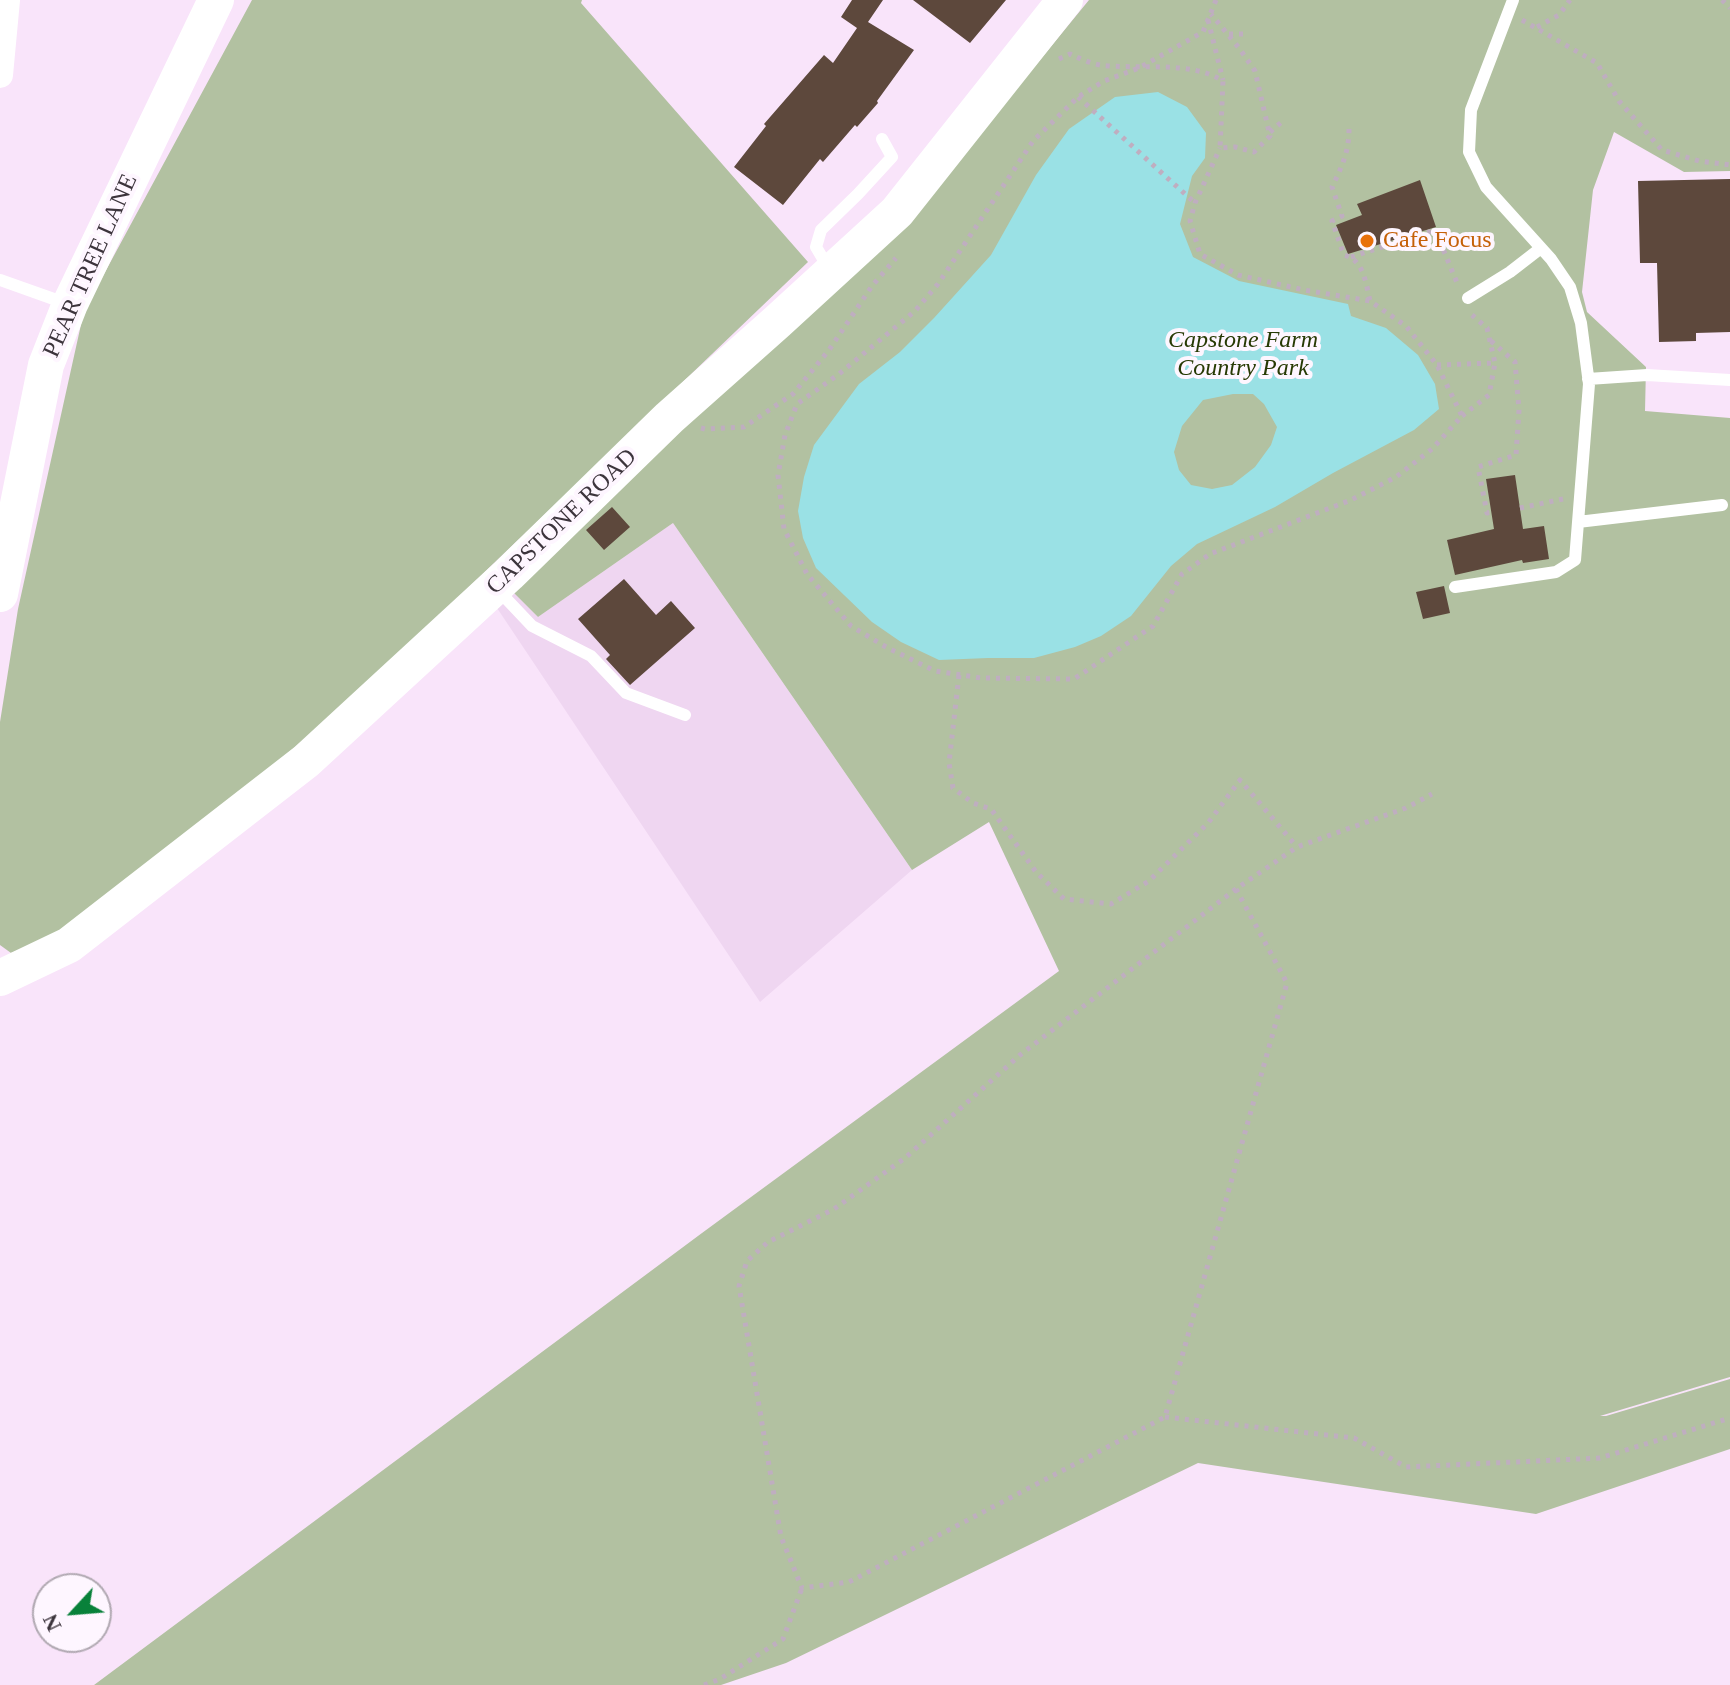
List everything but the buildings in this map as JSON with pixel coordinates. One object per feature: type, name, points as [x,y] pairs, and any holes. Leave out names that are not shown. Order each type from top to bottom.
[{"type":"street","points":[[0,75],[7,0]]},
{"type":"street","name":"PEAR TREE LANE","points":[[0,594],[46,365],[70,304],[216,0]]},
{"type":"street","name":"CAPSTONE ROAD","points":[[0,978],[69,945],[306,761],[495,587],[669,418],[897,212],[1065,0]]},
{"type":"lane","points":[[1455,587],[1556,572],[1575,560],[1588,379],[1581,323],[1570,287],[1541,248],[1486,187],[1469,152],[1471,110],[1511,6]]},
{"type":"lane","points":[[831,272],[816,247],[821,230],[892,157],[882,139]]},
{"type":"lane","points":[[1468,298],[1541,248]]},
{"type":"lane","points":[[0,280],[70,304]]},
{"type":"lane","points":[[1588,379],[1647,375],[1730,380]]},
{"type":"lane","points":[[1578,522],[1722,505]]},
{"type":"lane","points":[[495,587],[532,626],[591,656],[626,693],[685,715]]},
{"type":"path","points":[[1216,0],[1203,32],[1139,68],[1104,81],[1078,97],[1033,141],[938,284],[915,311],[839,374],[797,404],[785,435],[778,475],[784,529],[807,574],[851,626],[935,671],[981,678],[1074,679],[1153,626],[1182,574],[1210,554],[1351,500],[1396,477],[1432,449],[1462,416],[1489,395],[1495,363],[1490,340],[1487,328],[1470,314]]},
{"type":"path","points":[[1536,27],[1559,15],[1570,0]]},
{"type":"path","points":[[1722,0],[1730,8]]},
{"type":"path","points":[[1511,6],[1536,27],[1597,63],[1619,101],[1662,150],[1699,161],[1730,165]]},
{"type":"path","points":[[1209,17],[1229,34],[1255,71],[1270,132],[1270,136],[1254,152],[1235,147],[1220,148]]},
{"type":"path","points":[[1209,17],[1223,81],[1220,148],[1190,221],[1200,254],[1238,275],[1370,301],[1406,326],[1437,365],[1462,416]]},
{"type":"path","points":[[1229,34],[1246,34]]},
{"type":"path","points":[[1048,64],[1070,54],[1096,64],[1175,68],[1213,74],[1223,81]]},
{"type":"path","points":[[1078,97],[1195,203]]},
{"type":"path","points":[[1270,132],[1284,120]]},
{"type":"path","points":[[1349,129],[1349,146],[1332,187],[1342,216],[1332,221],[1344,255],[1351,257],[1435,230],[1458,286]]},
{"type":"path","points":[[669,418],[705,429],[744,427],[793,394],[900,253]]},
{"type":"path","points":[[1351,257],[1363,273],[1370,301]]},
{"type":"path","points":[[1490,340],[1515,362],[1519,410],[1516,455],[1478,467],[1487,513],[1491,512]]},
{"type":"path","points":[[1437,365],[1495,363]]},
{"type":"path","points":[[1520,508],[1580,496]]},
{"type":"path","points":[[959,675],[949,763],[953,788],[973,803],[991,809],[1036,872],[1064,899],[1111,904],[1149,881],[1208,823],[1240,780],[1297,847]]},
{"type":"path","points":[[704,1685],[720,1679],[783,1639],[802,1588],[781,1537],[741,1302],[739,1286],[747,1261],[768,1242],[834,1209],[905,1158],[1020,1055],[1236,889],[1297,847],[1406,808],[1432,794]]},
{"type":"path","points":[[1165,1417],[1287,983],[1236,889]]},
{"type":"path","points":[[802,1588],[849,1582],[1165,1417],[1354,1438],[1406,1467],[1600,1458],[1730,1418]]},
{"type":"shaded area","points":[[1158,92],[1187,107],[1206,133],[1205,158],[1192,176],[1180,224],[1193,257],[1239,281],[1348,304],[1351,316],[1386,328],[1418,355],[1435,384],[1439,409],[1414,430],[1275,507],[1197,544],[1171,566],[1131,616],[1101,636],[1034,658],[939,660],[901,642],[872,622],[816,568],[803,538],[798,511],[814,445],[859,384],[900,352],[991,255],[1036,175],[1069,129],[1115,97]],"holes":[[[1253,394],[1264,404],[1277,427],[1271,445],[1255,467],[1232,485],[1212,489],[1191,485],[1179,470],[1174,452],[1182,426],[1203,400]]]},
{"type":"shaded area","points":[[673,523],[912,870],[760,1002],[491,599],[505,584],[538,617]]},
{"type":"green space","points":[[252,0],[582,0],[581,3],[808,262],[348,703],[82,924],[11,953],[0,945],[0,722],[18,609],[84,311]]},
{"type":"green space","name":"Capstone Farm Country Park","points":[[1089,0],[1730,0],[1730,171],[1684,172],[1614,132],[1593,190],[1582,292],[1587,312],[1646,367],[1645,411],[1730,418],[1730,1377],[1600,1416],[1730,1379],[1730,1449],[1536,1514],[1198,1463],[786,1663],[721,1685],[94,1685],[1059,971],[989,822],[912,870],[673,523],[538,617],[505,584],[908,221]]},
{"type":"place","name":"Cafe Focus","points":[[1367,241]]}]
